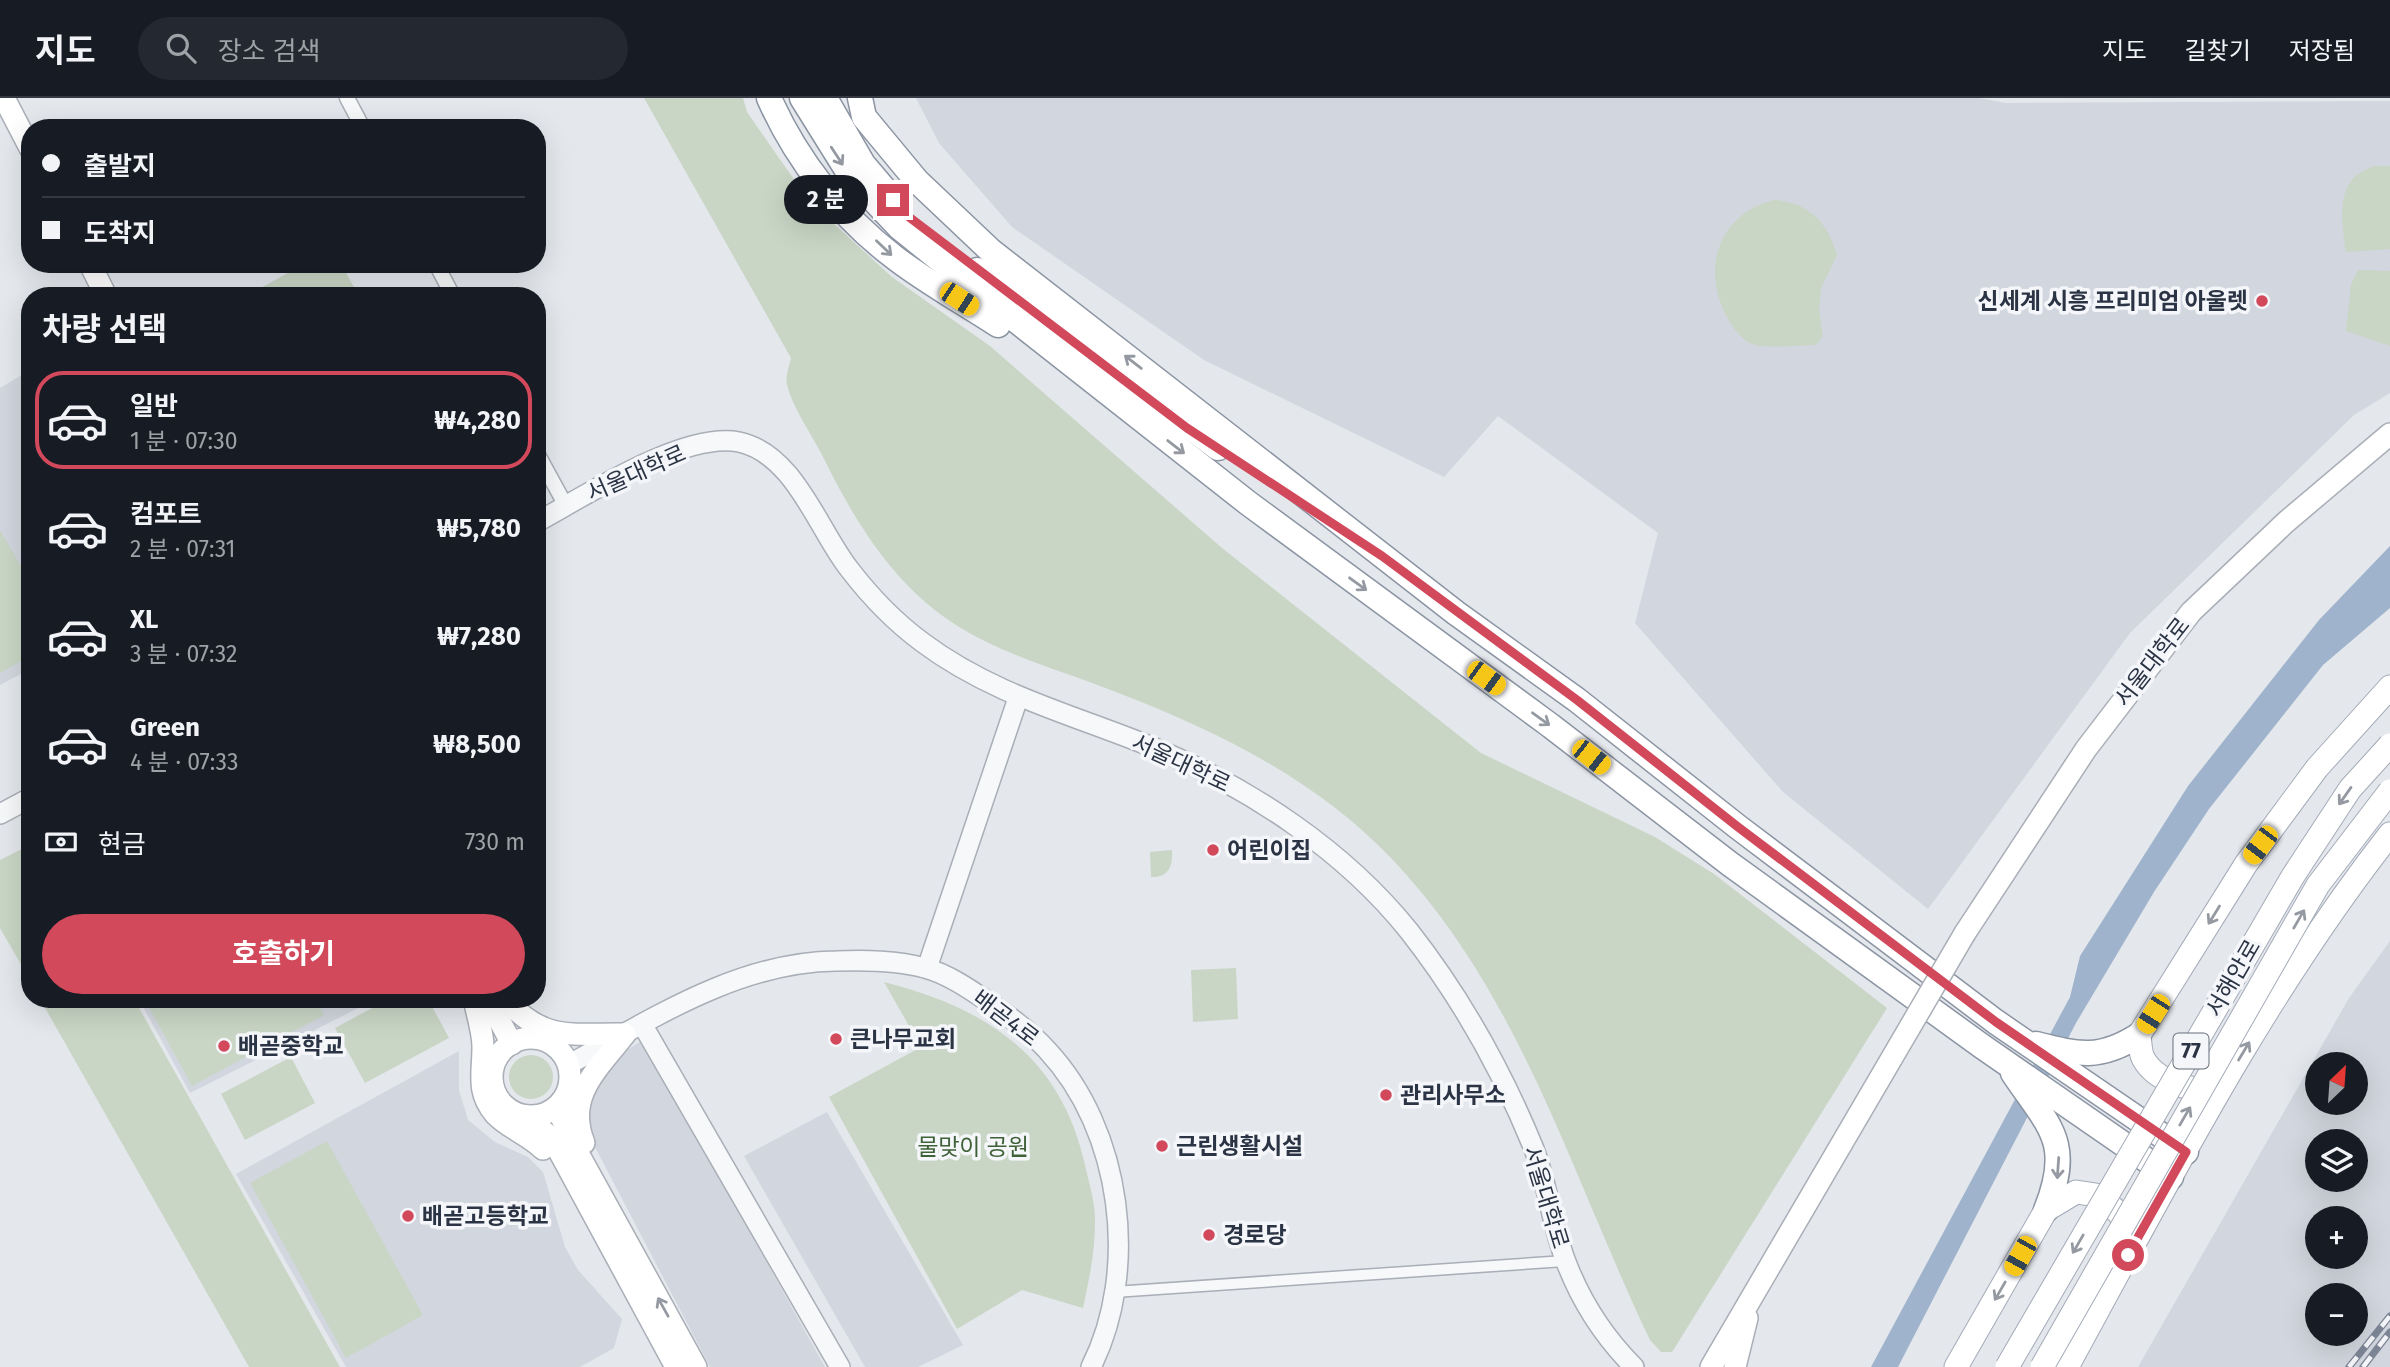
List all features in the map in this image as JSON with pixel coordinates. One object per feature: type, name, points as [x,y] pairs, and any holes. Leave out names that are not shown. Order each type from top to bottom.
[{"type":"highway","points":[[769,98],[785,134],[830,196],[893,257],[1134,414]]},
{"type":"highway","points":[[802,98],[850,176],[900,228],[1134,414],[1248,503],[1551,726],[1730,864],[1983,1047],[2171,1177]]},
{"type":"highway","points":[[825,98],[863,164],[909,217],[1187,428],[1382,556]]},
{"type":"highway","points":[[860,98],[864,117],[917,181],[991,251],[1382,556],[1577,700],[1738,827],[1996,1022],[2186,1152]]},
{"type":"highway","points":[[2022,1040],[2087,1055],[2118,1049],[2139,1035]]},
{"type":"highway","points":[[2007,1063],[2048,1125],[2059,1151],[2057,1181],[2046,1210]]},
{"type":"main road","points":[[4,98],[21,130]]},
{"type":"main road","points":[[21,98],[24,119]]},
{"type":"main road","points":[[0,114],[21,135]]},
{"type":"main road","name":"서울대학로","points":[[1711,1367],[1965,933],[2086,749],[2191,612],[2286,522],[2390,434]]},
{"type":"main road","points":[[2226,1083],[2207,1090],[2181,1086],[2160,1075],[2142,1058],[2139,1035],[2246,864],[2317,768],[2390,687]]},
{"type":"main road","name":"서해안로","points":[[2007,1367],[2293,876],[2350,789],[2390,745]]},
{"type":"main road","name":"서해안로","points":[[2042,1367],[2318,885],[2390,791]]},
{"type":"main road","points":[[2067,1367],[2226,1083],[2338,901],[2390,834]]},
{"type":"main road","points":[[476,1008],[484,1046],[480,1086],[485,1101],[498,1117],[532,1138],[604,1217]]},
{"type":"main road","points":[[493,1008],[512,1044]]},
{"type":"main road","points":[[513,1008],[521,1017],[549,1032],[634,1029]]},
{"type":"main road","points":[[604,1217],[581,1135],[577,1107],[590,1079],[634,1029]]},
{"type":"main road","points":[[527,1116],[552,1110],[562,1101],[568,1090],[568,1065],[553,1045],[530,1038],[512,1044],[498,1056],[492,1082],[504,1105],[527,1116],[553,1140],[604,1217],[696,1367]]},
{"type":"main road","points":[[562,1101],[562,1119],[604,1217],[676,1367]]},
{"type":"main road","points":[[1959,1360],[2046,1210],[2076,1192],[2096,1195],[2118,1212],[2131,1231],[2128,1255]]},
{"type":"main road","points":[[1735,1367],[1753,1294]]},
{"type":"street","points":[[347,98],[358,119]]},
{"type":"street","name":"서울대학로","points":[[546,517],[635,468],[684,449],[737,442],[758,449],[798,486],[829,541],[884,608],[920,640],[968,673],[1018,698],[1102,727],[1210,773],[1287,820],[1352,871],[1381,901],[1408,930],[1458,1002],[1515,1108],[1534,1150],[1565,1261],[1593,1317],[1634,1367]]},
{"type":"street","points":[[546,469],[566,506]]},
{"type":"street","points":[[927,968],[1018,698]]},
{"type":"street","points":[[0,814],[21,803]]},
{"type":"street","name":"배곧4로","points":[[568,1065],[634,1029],[748,974],[790,964],[881,961],[927,968],[984,999],[1030,1033],[1049,1051],[1080,1099],[1109,1170],[1119,1214],[1121,1247],[1114,1292],[1099,1350],[1090,1367]]},
{"type":"street","points":[[634,1029],[840,1367]]},
{"type":"street","points":[[1114,1292],[1565,1261]]},
{"type":"shaded area","points":[[916,98],[1979,98],[2006,103],[2390,101],[2390,393],[2354,415],[2130,633],[1928,909],[1783,792],[1635,623],[1658,533],[1498,416],[1444,477],[1204,360],[1012,227],[939,143]]},
{"type":"shaded area","points":[[21,375],[21,674],[0,685],[0,388]]},
{"type":"shaded area","points":[[2390,941],[2390,1367],[2138,1367],[2305,1075],[2305,1115],[2368,1115],[2368,1052],[2318,1052],[2349,998]]},
{"type":"shaded area","name":"배곧중학교","points":[[144,1008],[358,1008],[190,1093]]},
{"type":"shaded area","points":[[643,1040],[825,1367],[710,1367],[585,1128],[579,1093],[601,1066]]},
{"type":"shaded area","name":"배곧고등학교","points":[[459,1051],[459,1090],[468,1120],[495,1142],[528,1157],[543,1172],[565,1247],[578,1270],[622,1319],[614,1348],[580,1367],[346,1367],[236,1174]]},
{"type":"shaded area","points":[[827,1112],[963,1345],[918,1367],[865,1367],[744,1156]]},
{"type":"green space","points":[[644,98],[743,98],[747,112],[809,201],[892,277],[990,346],[1222,548],[1481,753],[1655,837],[1714,874],[1887,1008],[1672,1352],[1661,1352],[1650,1340],[1539,1087],[1509,1026],[1474,966],[1435,910],[1390,857],[1331,804],[1264,761],[1158,709],[990,644],[950,621],[929,605],[891,567],[846,500],[797,411],[787,382],[791,358]]},
{"type":"green space","points":[[2376,166],[2390,166],[2390,249],[2346,252],[2343,200],[2353,179],[2362,171]]},
{"type":"green space","points":[[1775,200],[1798,205],[1815,217],[1828,233],[1837,255],[1821,288],[1819,310],[1823,336],[1816,345],[1775,347],[1752,344],[1745,340],[1730,322],[1721,303],[1715,265],[1727,231],[1755,207]]},
{"type":"green space","points":[[2358,270],[2390,271],[2390,346],[2346,331],[2351,285]]},
{"type":"green space","points":[[288,273],[346,273],[354,287],[263,287]]},
{"type":"green space","points":[[0,530],[21,566],[21,661],[0,673]]},
{"type":"green space","points":[[21,850],[21,964],[0,928],[0,860]]},
{"type":"green space","points":[[1172,850],[1169,870],[1157,877],[1151,877],[1150,852]]},
{"type":"green space","points":[[1236,968],[1238,1019],[1193,1022],[1191,970]]},
{"type":"green space","name":"물맞이 공원","points":[[884,982],[955,1006],[987,1023],[1014,1043],[1038,1066],[1058,1094],[1074,1127],[1094,1209],[1093,1255],[1083,1308],[1022,1290],[957,1329],[829,1097],[921,1047]]},
{"type":"green space","points":[[45,1008],[139,1008],[340,1367],[249,1367]]},
{"type":"green space","name":"배곧중학교","points":[[149,1008],[320,1008],[324,1015],[192,1086]]},
{"type":"green space","points":[[372,1008],[433,1008],[449,1038],[365,1083],[335,1028]]},
{"type":"green space","points":[[531,1055],[547,1061],[553,1077],[547,1093],[531,1099],[515,1093],[509,1077],[515,1061]]},
{"type":"green space","points":[[291,1057],[315,1103],[245,1140],[221,1094]]},
{"type":"green space","points":[[327,1141],[423,1315],[346,1358],[250,1183]]},
{"type":"water","points":[[2390,546],[2390,608],[2323,665],[2209,809],[2154,892],[2076,1023],[1898,1367],[1871,1367],[2070,997],[2080,956],[2188,786],[2319,620]]},
{"type":"railway","points":[[2349,1367],[2390,1316]]},
{"type":"railway","points":[[2363,1367],[2390,1332]]},
{"type":"place","name":"신세계 시흥 프리미엄 아울렛","points":[[2262,301]]},
{"type":"place","name":"어린이집","points":[[1213,850]]},
{"type":"place","name":"큰나무교회","points":[[836,1039]]},
{"type":"place","name":"배곧중학교","points":[[224,1046]]},
{"type":"place","name":"관리사무소","points":[[1386,1095]]},
{"type":"place","name":"근린생활시설","points":[[1162,1146]]},
{"type":"place","name":"배곧고등학교","points":[[408,1216]]},
{"type":"place","name":"경로당","points":[[1209,1235]]},
{"type":"route","points":[[893,200],[909,217],[981,273],[1187,428],[1382,556],[1577,700],[1738,827],[1996,1022],[2186,1152],[2128,1255]]}]
